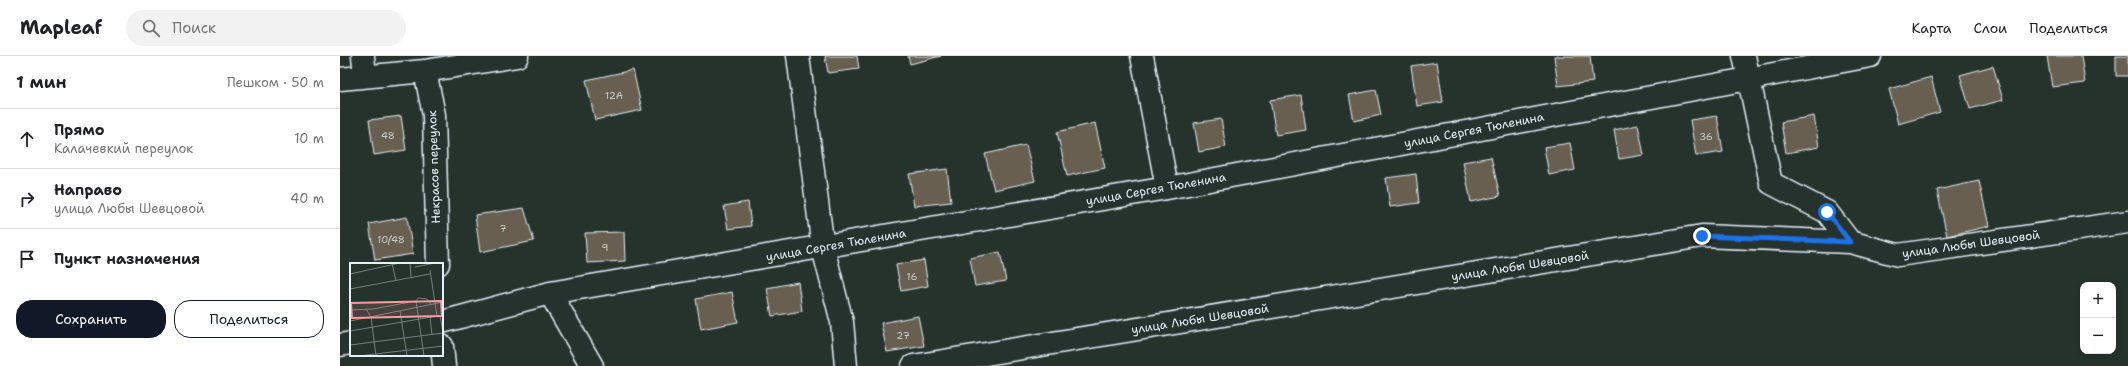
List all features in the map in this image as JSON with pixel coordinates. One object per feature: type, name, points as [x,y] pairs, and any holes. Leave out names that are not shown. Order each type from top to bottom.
[{"type":"street","points":[[340,79],[364,66],[425,71],[517,56]]},
{"type":"street","points":[[798,56],[823,248],[842,322],[846,366]]},
{"type":"street","points":[[1142,56],[1167,188]]},
{"type":"street","points":[[1744,56],[1771,183],[1827,212],[1850,242]]},
{"type":"street","name":"улица Сергея Тюленина","points":[[443,322],[550,293],[823,248],[1167,188],[1870,56]]},
{"type":"street","name":"Некрасов переулок","points":[[425,71],[434,115],[438,263]]},
{"type":"street","name":"улица Любы Шевцовой","points":[[913,366],[1702,236],[1850,242],[1898,255],[2128,222]]},
{"type":"street","points":[[550,293],[592,366]]},
{"type":"street","points":[[340,346],[350,343]]},
{"type":"street","points":[[443,356],[444,366]]},
{"type":"building","points":[[825,56],[857,56],[859,69],[828,73]]},
{"type":"building","points":[[908,56],[941,56],[910,64]]},
{"type":"building","points":[[1554,56],[1590,56],[1593,82],[1558,86]]},
{"type":"building","points":[[2047,56],[2081,56],[2085,83],[2052,87]]},
{"type":"building","points":[[2116,56],[2128,56],[2128,76],[2116,76]]},
{"type":"building","points":[[1437,62],[1443,102],[1417,106],[1411,66]]},
{"type":"building","points":[[1993,66],[2003,100],[1970,109],[1960,75]]},
{"type":"building","points":[[633,70],[642,110],[595,120],[586,80]]},
{"type":"building","points":[[1931,77],[1940,112],[1898,124],[1889,89]]},
{"type":"building","points":[[1376,90],[1381,115],[1354,121],[1349,95]]},
{"type":"building","points":[[1301,95],[1306,130],[1276,135],[1270,100]]},
{"type":"building","points":[[401,116],[406,150],[374,155],[369,120]]},
{"type":"building","points":[[1717,116],[1723,152],[1696,156],[1690,120]]},
{"type":"building","points":[[1814,116],[1819,147],[1786,153],[1781,122]]},
{"type":"building","points":[[1221,119],[1226,147],[1199,152],[1194,123]]},
{"type":"building","points":[[1095,123],[1105,168],[1067,176],[1057,132]]},
{"type":"building","points":[[1638,125],[1644,155],[1619,159],[1614,130]]},
{"type":"building","points":[[1570,143],[1575,170],[1549,175],[1544,147]]},
{"type":"building","points":[[1026,145],[1035,181],[994,190],[985,154]]},
{"type":"building","points":[[1491,157],[1500,196],[1471,202],[1463,162]]},
{"type":"building","points":[[947,169],[951,202],[914,206],[909,174]]},
{"type":"building","points":[[1416,174],[1419,203],[1390,207],[1386,178]]},
{"type":"building","points":[[1979,181],[1989,226],[1947,236],[1937,190]]},
{"type":"building","points":[[748,202],[751,226],[728,229],[724,206]]},
{"type":"building","points":[[524,208],[534,241],[480,252],[475,215]]},
{"type":"building","points":[[407,217],[413,254],[375,260],[369,224]]},
{"type":"building","points":[[624,232],[625,261],[587,263],[585,233]]},
{"type":"building","points":[[1000,252],[1006,281],[975,286],[970,258]]},
{"type":"building","points":[[924,260],[928,286],[901,291],[896,265]]},
{"type":"building","points":[[798,282],[802,311],[772,316],[767,288]]},
{"type":"building","points":[[732,292],[738,322],[701,329],[696,299]]},
{"type":"building","points":[[918,316],[924,346],[887,352],[881,323]]},
{"type":"route","points":[[1702,236],[1850,242],[1827,212]]}]
